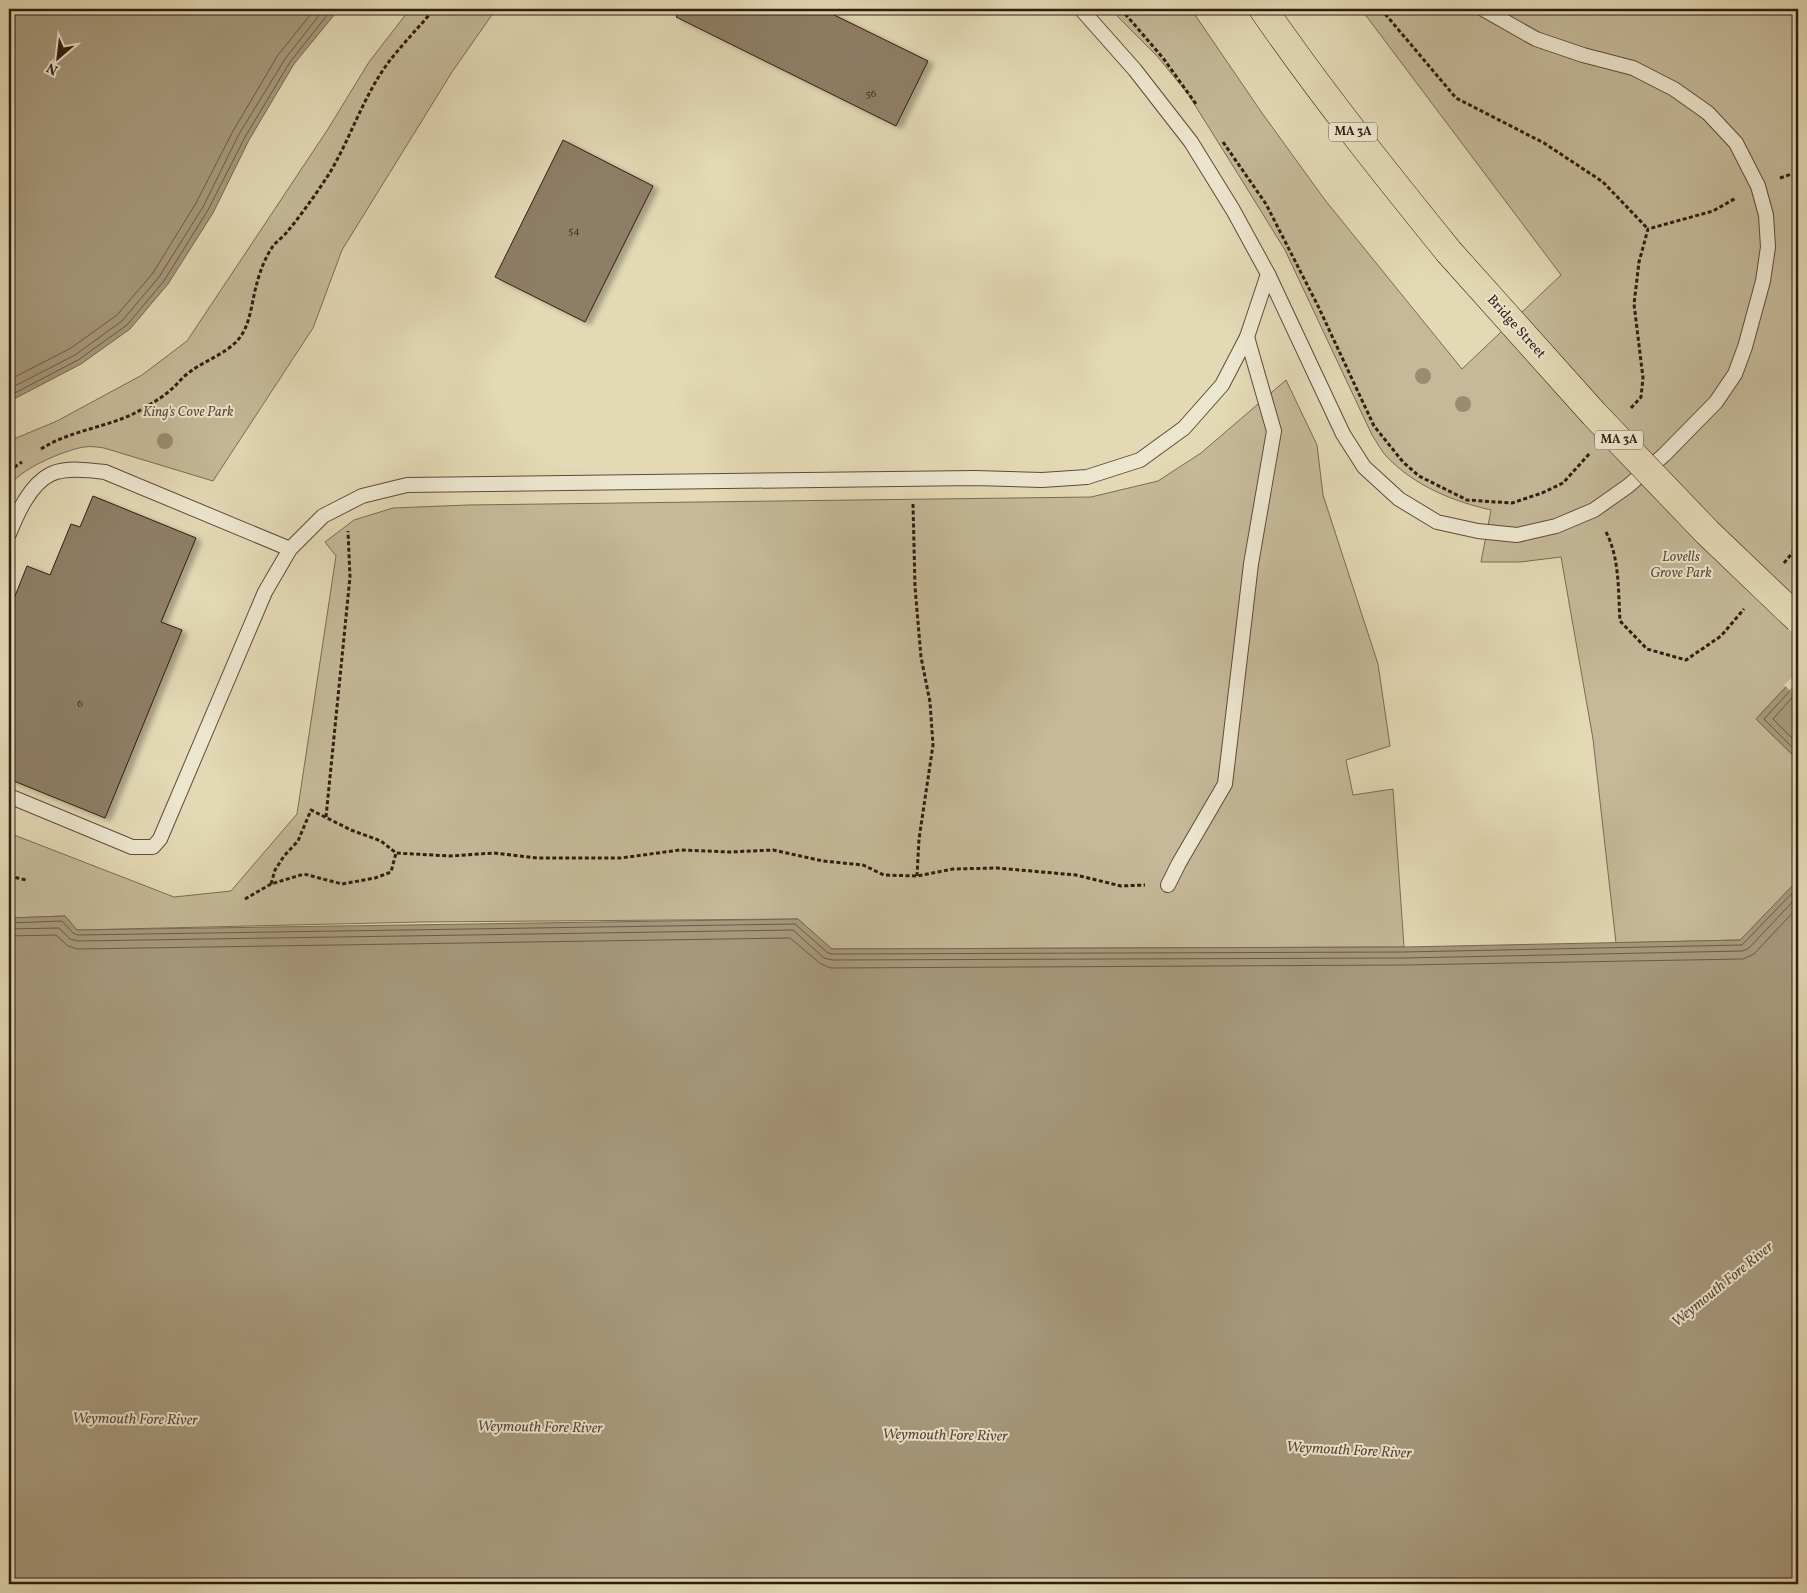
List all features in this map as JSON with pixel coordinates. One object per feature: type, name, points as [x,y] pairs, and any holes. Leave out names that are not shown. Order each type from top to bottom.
[{"type":"main road","name":"Bridge Street","points":[[1263,9],[1303,67],[1380,167],[1449,252],[1601,420],[1707,532],[1798,620]]},
{"type":"lane","points":[[1082,9],[1135,70],[1191,142],[1233,210],[1268,274],[1343,434],[1364,467],[1399,499],[1437,522],[1478,531],[1517,535],[1556,526],[1594,510],[1628,486],[1664,455],[1716,402],[1735,374],[1745,348],[1763,281],[1768,247],[1766,215],[1758,186],[1736,142],[1708,113],[1674,88],[1633,68],[1583,55],[1536,39],[1483,9]]},
{"type":"lane","points":[[9,796],[132,847],[153,847],[160,839],[265,592],[290,550],[323,516],[362,496],[407,485],[975,478],[1042,480],[1087,477],[1140,460],[1184,428],[1222,386],[1246,337],[1268,274]]},
{"type":"lane","points":[[1168,885],[1178,863],[1225,784],[1251,564],[1274,431],[1246,337]]},
{"type":"lane","points":[[9,534],[18,511],[35,487],[51,474],[78,469],[106,472],[290,550]]},
{"type":"path","points":[[34,454],[56,440],[93,429],[132,414],[155,402],[174,387],[186,374],[223,353],[236,342],[251,311],[256,284],[263,264],[274,245],[286,234],[304,211],[329,173],[350,136],[367,97],[383,71],[402,44],[434,9]]},
{"type":"path","points":[[1381,9],[1456,98],[1544,143],[1603,182],[1648,229]]},
{"type":"path","points":[[9,471],[27,458]]},
{"type":"path","points":[[912,479],[915,587],[920,648],[930,702],[933,745],[919,839],[917,876]]},
{"type":"path","points":[[326,817],[350,577],[347,504]]},
{"type":"path","points":[[1594,510],[1613,546],[1620,621],[1647,649],[1686,660],[1721,636],[1746,608]]},
{"type":"path","points":[[1783,565],[1798,546]]},
{"type":"path","points":[[271,884],[275,870],[284,856],[298,841],[311,810],[351,830],[381,841],[396,853],[450,856],[494,853],[537,858],[621,858],[680,850],[730,852],[773,850],[823,861],[863,865],[884,875],[917,876],[953,870],[997,868],[1076,875],[1121,886],[1168,885]]},
{"type":"path","points":[[245,899],[271,884],[304,874],[342,884],[374,878],[391,872],[396,853]]},
{"type":"path","points":[[9,876],[26,880]]},
{"type":"green space","name":"King's Cove Park","points":[[410,9],[496,9],[452,72],[342,250],[313,328],[213,481],[104,448],[84,447],[65,452],[31,468],[13,481],[9,488],[9,441],[57,421],[142,375],[187,341],[328,129],[369,62]]},
{"type":"green space","name":"Lovells Grove Park","points":[[1110,9],[1191,9],[1262,113],[1325,200],[1462,369],[1561,275],[1361,9],[1798,9],[1798,674],[1756,719],[1798,760],[1798,880],[1741,940],[1616,943],[1593,739],[1561,557],[1520,562],[1481,562],[1491,510],[1462,502],[1435,491],[1410,476],[1385,455],[1372,435],[1285,250],[1188,94],[1157,56]]},
{"type":"green space","points":[[1286,380],[1317,445],[1323,495],[1378,664],[1390,746],[1346,760],[1353,795],[1393,789],[1404,947],[831,949],[798,919],[421,922],[77,930],[65,916],[9,918],[9,833],[174,897],[231,891],[297,814],[336,556],[325,542],[354,520],[393,508],[468,505],[1091,497],[1158,481],[1201,453]]},
{"type":"water","points":[[9,9],[339,9],[294,64],[249,140],[213,213],[168,284],[130,329],[81,364],[12,400],[9,404]]},
{"type":"water","points":[[1798,674],[1798,760],[1756,719]]},
{"type":"water","name":"Weymouth Fore River","points":[[1798,880],[1798,1584],[9,1584],[9,918],[65,916],[77,930],[798,919],[832,949],[1404,947],[1740,940]]},
{"type":"pier","points":[[1798,672],[1798,698],[1784,685]]},
{"type":"building","points":[[680,9],[822,9],[928,61],[896,126],[676,17]]},
{"type":"building","points":[[563,140],[653,186],[585,322],[495,277]]},
{"type":"building","points":[[93,496],[196,538],[161,622],[182,630],[105,818],[9,779],[9,611],[27,566],[50,575],[71,524],[80,527]]}]
